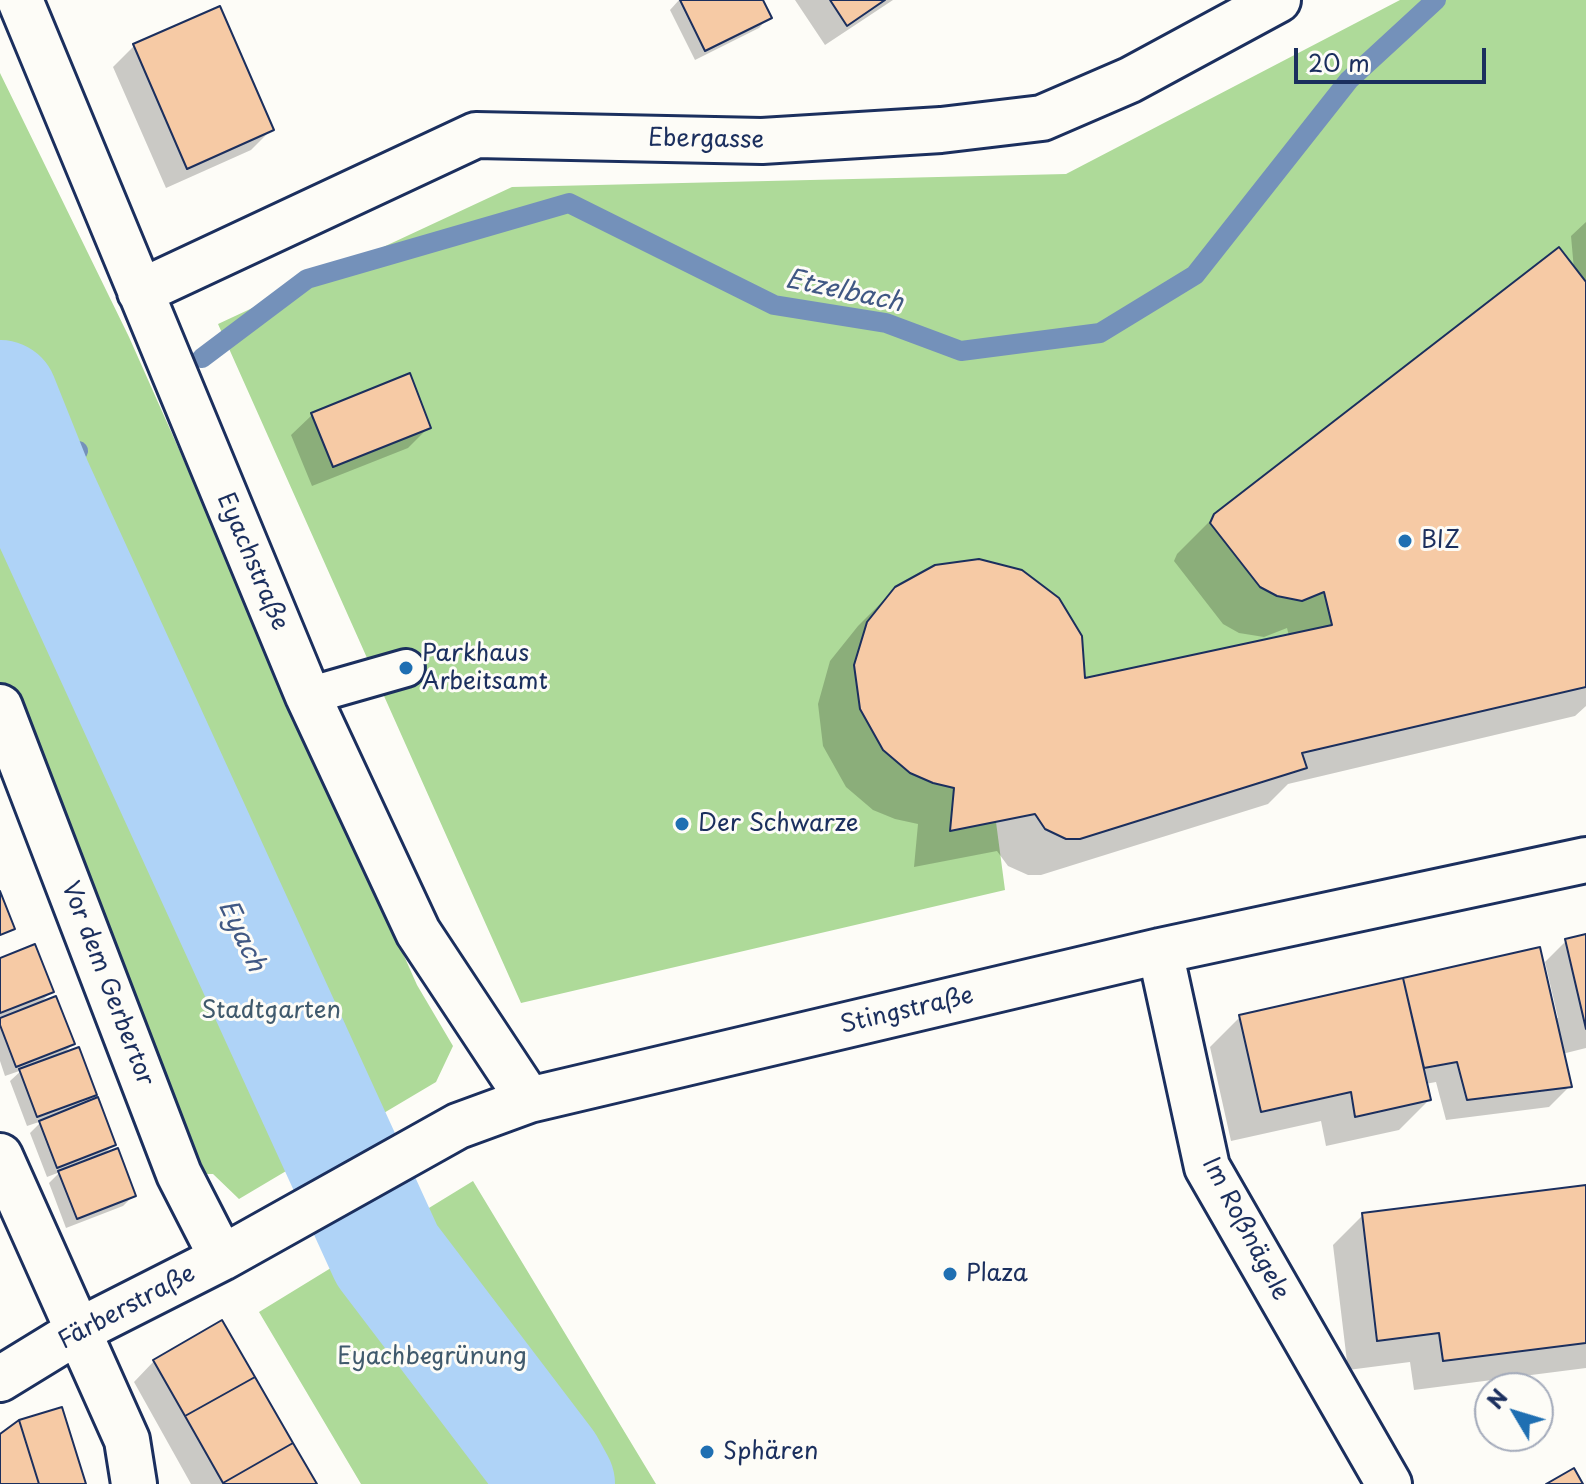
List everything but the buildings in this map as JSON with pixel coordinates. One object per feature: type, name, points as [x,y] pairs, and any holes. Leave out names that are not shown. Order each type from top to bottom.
[{"type":"street","name":"Eyachstraße","points":[[20,0],[308,696],[418,932],[529,1100]]},
{"type":"street","name":"Ebergasse","points":[[140,292],[476,135],[762,141],[941,130],[1042,118],[1130,80],[1278,0]]},
{"type":"street","name":"Vor dem Gerbertor","points":[[0,707],[179,1174],[239,1248]]},
{"type":"street","name":"Stingstraße","points":[[239,1248],[458,1126],[529,1100],[1160,951],[1586,860]]},
{"type":"street","name":"Im Roßnägele","points":[[1160,951],[1207,1167],[1389,1484]]},
{"type":"street","points":[[0,1156],[127,1440],[134,1484]]},
{"type":"street","name":"Färberstraße","points":[[0,1379],[80,1330],[239,1248]]},
{"type":"lane","points":[[308,696],[406,668]]},
{"type":"green space","points":[[1400,0],[1586,0],[1586,282],[1559,248],[1214,514],[1210,523],[1260,587],[1277,596],[1302,601],[1324,592],[1332,625],[1085,678],[1082,636],[1059,598],[1022,570],[979,559],[935,565],[895,587],[867,622],[854,665],[860,709],[883,750],[910,773],[954,788],[950,830],[996,822],[1005,890],[521,1003],[218,324],[512,187],[1066,174]]},
{"type":"green space","name":"Stadtgarten","points":[[0,73],[129,337],[417,985],[453,1046],[436,1082],[239,1199],[213,1174],[179,1174],[0,707]]},
{"type":"green space","name":"Eyachbegrünung","points":[[473,1181],[656,1484],[361,1484],[259,1312]]},
{"type":"waterway","name":"Etzelbach","points":[[202,358],[307,279],[569,203],[774,305],[886,323],[961,351],[1100,333],[1195,275],[1349,80],[1436,0]]},
{"type":"waterway","name":"Eyach","points":[[0,398],[34,483],[387,1255],[546,1464],[557,1484]]},
{"type":"waterway","name":"Etzelbach","points":[[34,483],[78,451]]},
{"type":"place","name":"BIZ","points":[[1405,541]]},
{"type":"place","name":"Parkhaus Arbeitsamt","points":[[406,668]]},
{"type":"place","name":"Der Schwarze","points":[[682,824]]},
{"type":"place","name":"Plaza","points":[[950,1274]]},
{"type":"place","name":"Sphären","points":[[707,1452]]}]
